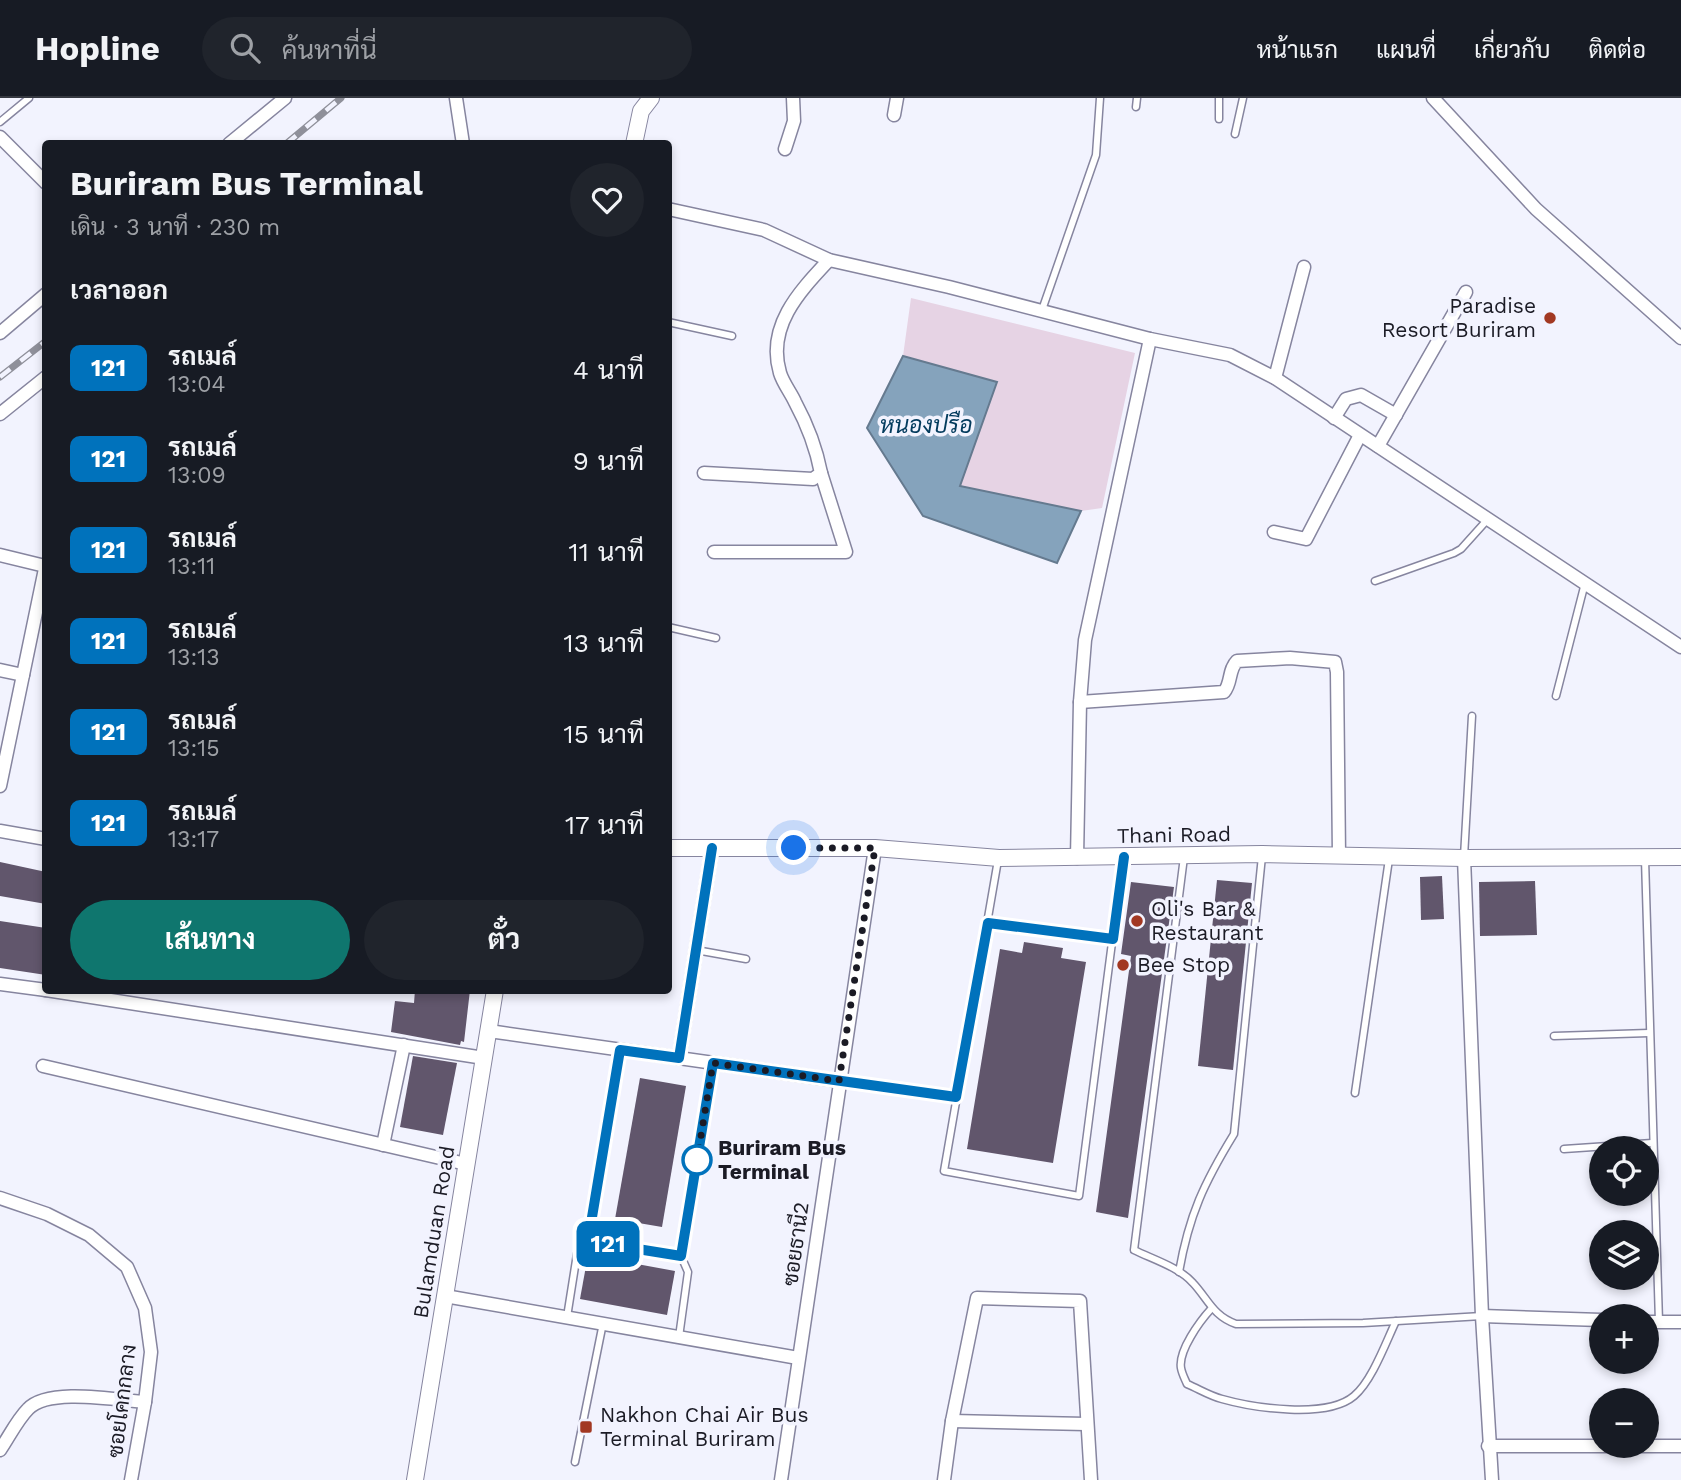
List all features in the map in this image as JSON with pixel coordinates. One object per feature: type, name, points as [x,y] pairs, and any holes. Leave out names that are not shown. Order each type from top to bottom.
[{"type":"street","points":[[234,140],[285,98]]},
{"type":"street","points":[[456,98],[462,140]]},
{"type":"street","points":[[635,140],[640,111],[651,98]]},
{"type":"street","points":[[785,149],[794,121],[793,98]]},
{"type":"street","points":[[894,115],[897,98]]},
{"type":"street","points":[[1433,98],[1536,209],[1681,338]]},
{"type":"street","points":[[0,137],[42,179]]},
{"type":"street","points":[[672,210],[764,230],[829,260],[1042,310],[1150,339],[1230,355],[1275,378],[1681,647]]},
{"type":"street","points":[[714,552],[846,552],[821,473],[816,446],[780,374],[776,348],[779,328],[799,291],[829,260]]},
{"type":"street","points":[[1275,378],[1304,267]]},
{"type":"street","points":[[1378,446],[1465,292]]},
{"type":"street","points":[[0,333],[42,297]]},
{"type":"street","points":[[1077,858],[1080,702],[1085,640],[1150,339]]},
{"type":"street","points":[[0,414],[42,380]]},
{"type":"street","points":[[1334,418],[1346,399],[1361,396],[1396,415]]},
{"type":"street","points":[[1274,532],[1307,539],[1360,435]]},
{"type":"street","points":[[704,472],[813,479],[821,473]]},
{"type":"street","points":[[0,555],[42,569]]},
{"type":"street","points":[[0,786],[42,584]]},
{"type":"street","points":[[1080,702],[1224,692],[1229,687],[1233,665],[1237,661],[1290,659],[1335,662],[1339,856]]},
{"type":"street","points":[[0,670],[23,675]]},
{"type":"street","points":[[0,831],[42,838]]},
{"type":"street","name":"Thani Road","points":[[672,848],[875,848],[999,858],[1262,854],[1681,858]]},
{"type":"street","points":[[679,1058],[712,848]]},
{"type":"street","name":"ซอยธานี2","points":[[781,1480],[875,848]]},
{"type":"street","points":[[1464,858],[1482,1316],[1492,1480]]},
{"type":"street","points":[[0,984],[42,989]]},
{"type":"street","points":[[72,994],[484,1058]]},
{"type":"street","name":"Bulamduan Road","points":[[415,1480],[494,994]]},
{"type":"street","points":[[489,1031],[839,1081]]},
{"type":"street","points":[[383,1145],[404,1045]]},
{"type":"street","points":[[43,1066],[466,1164]]},
{"type":"street","name":"ซอยโคกกลาง","points":[[0,1198],[47,1214],[89,1235],[127,1267],[145,1308],[151,1352],[131,1480]]},
{"type":"street","points":[[445,1296],[798,1358]]},
{"type":"street","points":[[944,1480],[952,1421],[977,1298],[1080,1301],[1091,1480]]},
{"type":"street","points":[[1482,1316],[1589,1320]]},
{"type":"street","points":[[1659,1322],[1681,1322]]},
{"type":"street","points":[[0,1450],[28,1408],[40,1400],[57,1396],[145,1402]]},
{"type":"street","points":[[952,1421],[1086,1424]]},
{"type":"street","points":[[1488,1446],[1681,1446]]},
{"type":"lane","points":[[0,122],[29,98]]},
{"type":"lane","points":[[1042,310],[1096,155],[1100,98]]},
{"type":"lane","points":[[1136,107],[1137,98]]},
{"type":"lane","points":[[1219,98],[1219,119]]},
{"type":"lane","points":[[1235,134],[1243,98]]},
{"type":"lane","points":[[672,323],[732,336]]},
{"type":"lane","points":[[1375,581],[1454,553],[1461,549],[1488,519]]},
{"type":"lane","points":[[1556,696],[1585,583]]},
{"type":"lane","points":[[672,628],[716,638]]},
{"type":"lane","points":[[1464,858],[1472,716]]},
{"type":"lane","points":[[1179,1272],[1184,1241],[1194,1209],[1211,1172],[1234,1134],[1262,854]]},
{"type":"lane","points":[[1184,855],[1134,1250],[1179,1272],[1192,1282],[1211,1309],[1223,1320],[1236,1324],[1396,1321],[1482,1316]]},
{"type":"lane","points":[[1355,1093],[1390,855]]},
{"type":"lane","points":[[999,858],[944,1171],[1079,1196],[1124,857]]},
{"type":"lane","points":[[1645,857],[1652,1136]]},
{"type":"lane","points":[[988,923],[1113,939]]},
{"type":"lane","points":[[696,950],[746,958]]},
{"type":"lane","points":[[1554,1036],[1649,1033]]},
{"type":"lane","points":[[567,1317],[577,1254],[588,1241],[620,1050]]},
{"type":"lane","points":[[679,1337],[688,1272],[681,1256],[713,1063]]},
{"type":"lane","points":[[839,1081],[956,1097]]},
{"type":"lane","points":[[1564,1149],[1589,1147]]},
{"type":"lane","points":[[1652,1206],[1653,1304]]},
{"type":"lane","points":[[588,1241],[681,1256]]},
{"type":"lane","points":[[1211,1309],[1195,1330],[1181,1360],[1187,1384],[1221,1399],[1282,1410],[1335,1405],[1353,1397],[1364,1384],[1396,1321]]},
{"type":"lane","points":[[575,1462],[603,1323]]},
{"type":"shaded area","points":[[911,298],[1135,353],[1102,508],[1081,511],[959,486],[996,382],[903,356]]},
{"type":"water","name":"หนองปรือ","points":[[903,356],[997,382],[960,486],[1081,511],[1057,563],[923,516],[867,428]]},
{"type":"building","points":[[0,862],[42,871],[42,903],[0,896]]},
{"type":"building","points":[[1442,876],[1444,919],[1421,920],[1420,877]]},
{"type":"building","points":[[1217,880],[1252,883],[1233,1070],[1198,1066]]},
{"type":"building","points":[[1535,881],[1537,935],[1480,936],[1479,882]]},
{"type":"building","points":[[1131,882],[1174,887],[1128,1218],[1096,1212],[1131,956],[1121,954]]},
{"type":"building","points":[[0,921],[42,927],[42,974],[0,968]]},
{"type":"building","points":[[1024,942],[1063,948],[1061,958],[1086,962],[1053,1163],[967,1149],[1000,949],[1022,953]]},
{"type":"building","points":[[415,994],[470,994],[464,1042],[461,1041],[460,1045],[391,1032],[395,1001],[414,1003]]},
{"type":"building","points":[[413,1056],[457,1063],[443,1135],[400,1127]]},
{"type":"building","name":"Buriram Bus Terminal","points":[[640,1078],[686,1086],[662,1227],[615,1219]]},
{"type":"building","points":[[588,1255],[675,1271],[667,1315],[580,1299]]},
{"type":"railway","points":[[291,140],[341,98]]},
{"type":"railway","points":[[0,377],[42,344]]},
{"type":"bus line","name":"121","points":[[712,848],[679,1058],[620,1050],[588,1241],[681,1256],[713,1063],[956,1097],[988,923],[1113,939],[1124,857]]},
{"type":"place","name":"Paradise Resort Buriram","points":[[1550,318]]},
{"type":"place","name":"Oli's Bar & Restaurant","points":[[1137,921]]},
{"type":"place","name":"Bee Stop","points":[[1123,965]]},
{"type":"place","name":"Buriram Bus Terminal","points":[[697,1160]]},
{"type":"place","name":"Nakhon Chai Air Bus Terminal Buriram","points":[[586,1427]]},
{"type":"route","points":[[697,1160],[713,1063],[839,1081],[875,848],[794,848]]}]
